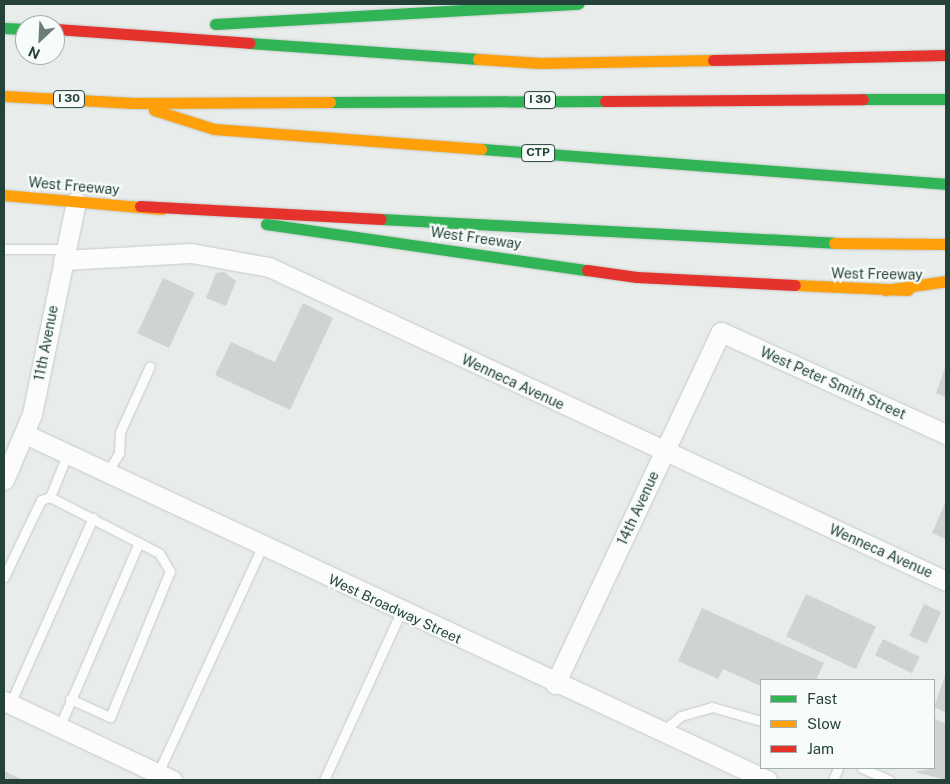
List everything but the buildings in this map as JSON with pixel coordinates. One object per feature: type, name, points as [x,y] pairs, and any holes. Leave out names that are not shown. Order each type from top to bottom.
[{"type":"main road","points":[[106,30],[578,4]]},
{"type":"main road","points":[[65,29],[106,30],[540,63],[946,55]]},
{"type":"main road","name":"I 30","points":[[4,96],[134,103],[946,99]]},
{"type":"main road","name":"CTP","points":[[134,103],[214,129],[946,184]]},
{"type":"main road","name":"West Freeway","points":[[4,195],[140,206],[637,277],[885,290],[946,290]]},
{"type":"main road","points":[[140,206],[650,232],[825,243],[946,244]]},
{"type":"main road","points":[[885,290],[946,281]]},
{"type":"street","name":"11th Avenue","points":[[4,480],[25,434],[76,202]]},
{"type":"street","name":"Wenneca Avenue","points":[[65,255],[191,253],[269,267],[664,453],[946,581]]},
{"type":"street","name":"14th Avenue","points":[[555,684],[721,332]]},
{"type":"street","name":"West Peter Smith Street","points":[[721,332],[946,434]]},
{"type":"street","name":"West Broadway Street","points":[[25,434],[555,684],[767,780]]},
{"type":"street","points":[[7,703],[165,777]]},
{"type":"lane","points":[[4,248],[65,255]]},
{"type":"lane","points":[[107,474],[118,453],[120,432],[150,366]]},
{"type":"lane","points":[[50,497],[68,454]]},
{"type":"lane","points":[[4,577],[41,500],[50,497],[159,552],[170,571],[169,582],[110,717],[70,699]]},
{"type":"lane","points":[[7,703],[93,518]]},
{"type":"lane","points":[[59,728],[139,542]]},
{"type":"lane","points":[[165,777],[262,547]]},
{"type":"lane","points":[[324,780],[401,612]]},
{"type":"lane","points":[[662,733],[681,716],[712,707],[760,721]]},
{"type":"lane","points":[[864,769],[889,780]]},
{"type":"traffic: fast","points":[[215,24],[578,4]]},
{"type":"traffic: fast","points":[[4,28],[15,29]]},
{"type":"traffic: fast","points":[[249,43],[478,59]]},
{"type":"traffic: fast","points":[[863,99],[946,99]]},
{"type":"traffic: fast","points":[[330,102],[605,101]]},
{"type":"traffic: fast","points":[[481,149],[946,184]]},
{"type":"traffic: fast","points":[[381,219],[834,243]]},
{"type":"traffic: fast","points":[[266,224],[587,270]]},
{"type":"traffic: slow","points":[[478,59],[540,63],[713,60]]},
{"type":"traffic: slow","points":[[4,96],[134,103],[330,102]]},
{"type":"traffic: slow","points":[[154,110],[214,129],[481,149]]},
{"type":"traffic: slow","points":[[4,195],[161,209]]},
{"type":"traffic: slow","points":[[834,243],[946,244]]},
{"type":"traffic: slow","points":[[885,290],[946,281]]},
{"type":"traffic: slow","points":[[795,285],[908,290]]},
{"type":"traffic: jam","points":[[65,30],[249,43]]},
{"type":"traffic: jam","points":[[713,60],[946,55]]},
{"type":"traffic: jam","points":[[605,101],[863,99]]},
{"type":"traffic: jam","points":[[140,206],[381,219]]},
{"type":"traffic: jam","points":[[587,270],[637,277],[795,285]]}]
